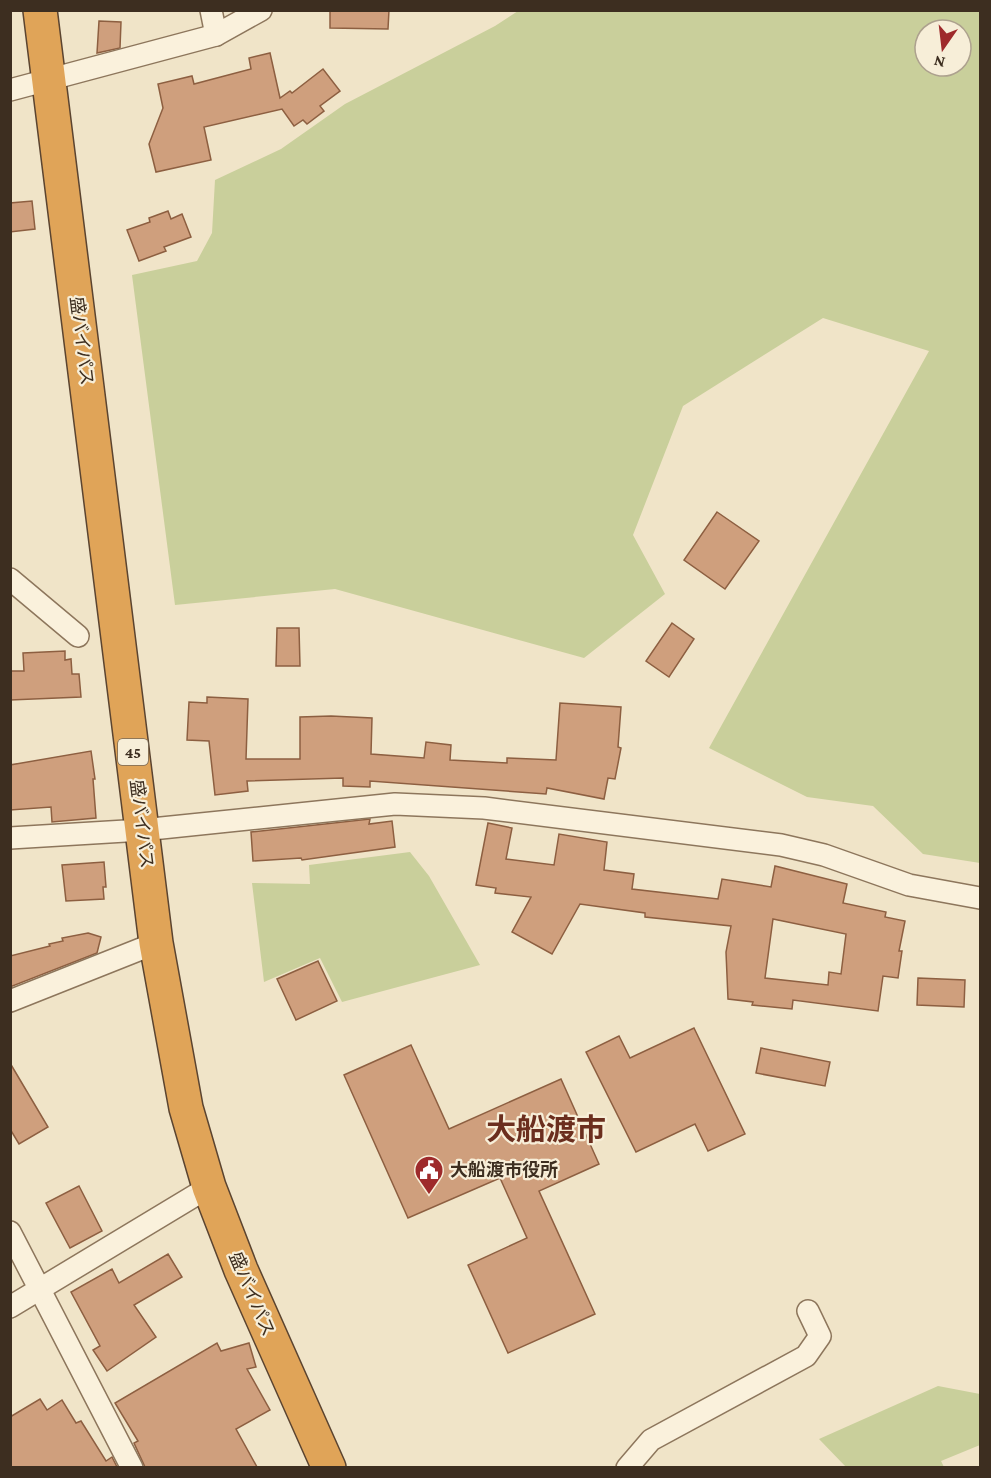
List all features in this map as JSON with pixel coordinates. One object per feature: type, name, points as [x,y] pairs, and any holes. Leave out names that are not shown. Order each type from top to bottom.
[{"type":"highway","name":"盛バイパス","points":[[40,10],[156,944],[186,1108],[209,1187],[241,1270],[329,1467]]},
{"type":"street","points":[[211,10],[216,35]]},
{"type":"street","points":[[10,90],[50,82],[216,35],[261,10]]},
{"type":"street","points":[[10,579],[78,636]]},
{"type":"street","points":[[10,838],[142,830],[395,804],[484,808],[781,845],[824,855],[909,885],[981,898]]},
{"type":"street","points":[[10,1001],[156,944]]},
{"type":"street","points":[[10,1307],[209,1187]]},
{"type":"street","points":[[10,1232],[132,1467]]},
{"type":"street","points":[[627,1467],[651,1440],[806,1356],[820,1336],[808,1311]]},
{"type":"green space","points":[[518,11],[980,11],[980,863],[923,854],[873,806],[807,797],[709,748],[929,351],[823,318],[683,406],[633,535],[665,594],[584,658],[335,589],[175,605],[132,275],[197,261],[212,233],[215,180],[281,149],[345,104],[495,26]]},
{"type":"green space","points":[[410,852],[429,876],[480,965],[342,1002],[320,958],[264,982],[252,883],[310,884],[309,865]]},
{"type":"green space","points":[[938,1386],[980,1394],[980,1445],[941,1461],[944,1467],[846,1467],[819,1439]]},
{"type":"building","points":[[330,10],[389,10],[388,29],[330,28]]},
{"type":"building","points":[[99,21],[121,22],[120,48],[97,53]]},
{"type":"building","points":[[270,53],[280,98],[290,91],[292,93],[323,69],[340,91],[320,106],[324,111],[307,124],[303,120],[294,126],[282,109],[204,127],[211,160],[156,172],[149,144],[163,108],[158,84],[192,76],[194,84],[251,69],[249,58]]},
{"type":"building","points":[[32,201],[35,229],[10,232],[10,203]]},
{"type":"building","points":[[168,211],[171,219],[182,214],[191,237],[164,247],[166,251],[139,261],[127,230],[150,222],[149,218]]},
{"type":"building","points":[[717,512],[759,541],[725,589],[684,560]]},
{"type":"building","points":[[672,623],[694,639],[669,677],[646,661]]},
{"type":"building","points":[[277,628],[299,628],[300,666],[276,666]]},
{"type":"building","points":[[65,651],[65,660],[71,659],[72,674],[79,674],[81,697],[10,700],[10,671],[24,671],[23,653]]},
{"type":"building","points":[[207,697],[248,699],[246,759],[300,759],[300,717],[331,716],[372,718],[371,754],[424,758],[426,742],[451,745],[450,760],[507,763],[507,758],[556,760],[560,703],[621,707],[618,747],[621,748],[615,779],[608,778],[604,799],[547,788],[546,794],[370,781],[370,787],[343,786],[343,778],[247,781],[248,791],[215,795],[209,741],[187,740],[189,702],[207,703]]},
{"type":"building","points":[[91,751],[95,779],[93,779],[96,818],[52,822],[51,807],[10,810],[10,765]]},
{"type":"building","points":[[370,819],[369,824],[392,821],[395,847],[302,860],[301,858],[253,861],[251,832]]},
{"type":"building","points":[[488,823],[512,828],[506,859],[554,865],[559,834],[607,842],[604,870],[634,874],[632,889],[718,899],[722,879],[771,887],[775,866],[847,884],[843,903],[886,912],[885,917],[905,921],[899,951],[902,951],[898,978],[883,976],[878,1011],[793,1000],[792,1009],[752,1005],[753,1002],[728,999],[726,952],[731,926],[645,917],[645,913],[580,904],[552,954],[512,932],[531,897],[495,893],[496,888],[476,885]],"holes":[[[773,919],[846,934],[841,974],[829,972],[828,985],[765,978]]]},
{"type":"building","points":[[104,862],[106,887],[103,887],[104,899],[66,901],[62,865]]},
{"type":"building","points":[[88,933],[101,937],[97,953],[10,987],[10,956],[50,946],[49,944],[63,941],[62,938]]},
{"type":"building","points":[[318,961],[337,1001],[296,1020],[277,979]]},
{"type":"building","points":[[918,978],[965,980],[964,1007],[917,1005]]},
{"type":"building","points":[[694,1028],[745,1134],[708,1151],[695,1124],[636,1152],[586,1052],[619,1036],[630,1058]]},
{"type":"building","name":"大船渡市役所","points":[[411,1045],[449,1129],[561,1079],[599,1164],[539,1191],[595,1314],[508,1353],[468,1265],[527,1238],[500,1178],[408,1218],[344,1075]]},
{"type":"building","points":[[761,1048],[830,1062],[825,1086],[756,1073]]},
{"type":"building","points":[[10,1063],[48,1127],[19,1144],[10,1129]]},
{"type":"building","points":[[79,1186],[102,1231],[70,1248],[46,1203]]},
{"type":"building","points":[[168,1254],[182,1277],[134,1305],[156,1337],[107,1371],[93,1350],[100,1346],[71,1292],[112,1269],[119,1283]]},
{"type":"building","points":[[217,1343],[221,1351],[249,1343],[256,1367],[247,1369],[270,1410],[236,1429],[257,1467],[145,1467],[134,1443],[138,1441],[115,1403]]},
{"type":"building","points":[[40,1399],[47,1410],[62,1400],[76,1423],[81,1421],[106,1461],[112,1457],[117,1467],[10,1467],[10,1417]]},
{"type":"place","name":"大船渡市役所","points":[[429,1196]]},
{"type":"district","name":"大船渡市","points":[[546,1129]]}]
